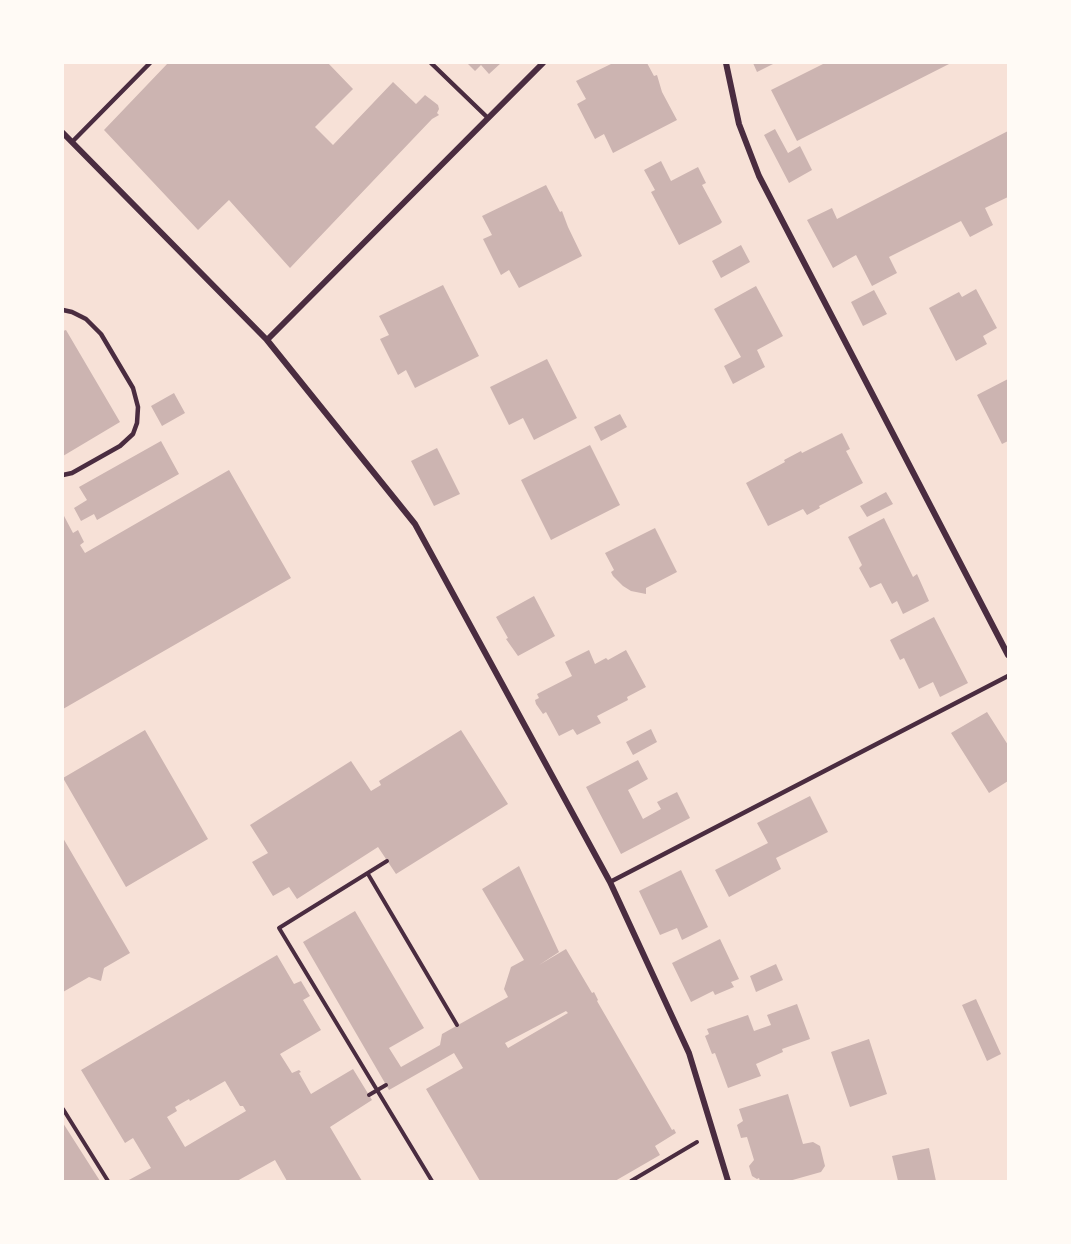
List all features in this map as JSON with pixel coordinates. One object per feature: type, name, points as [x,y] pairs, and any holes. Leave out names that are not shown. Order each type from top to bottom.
[{"type":"street","points":[[267,340],[543,63]]},
{"type":"street","points":[[726,63],[739,124],[759,176],[1008,655]]},
{"type":"street","points":[[63,133],[267,340],[415,524],[610,882],[689,1053],[728,1181]]},
{"type":"lane","points":[[72,142],[150,63]]},
{"type":"lane","points":[[431,63],[488,118]]},
{"type":"lane","points":[[63,310],[86,319],[101,334],[133,388],[138,407],[137,423],[133,434],[120,446],[63,475]]},
{"type":"lane","points":[[610,882],[1008,675]]},
{"type":"path","points":[[387,861],[279,928],[432,1181]]},
{"type":"path","points":[[368,874],[457,1025]]},
{"type":"path","points":[[369,1095],[386,1085]]},
{"type":"path","points":[[63,1109],[108,1181]]},
{"type":"path","points":[[631,1181],[713,1133]]},
{"type":"building","points":[[168,63],[328,63],[353,89],[315,127],[333,145],[393,82],[416,104],[425,95],[438,105],[439,115],[432,119],[290,268],[229,200],[198,230],[104,130]]},
{"type":"building","points":[[467,63],[501,63],[489,74],[481,65],[475,71]]},
{"type":"building","points":[[613,63],[647,63],[654,76],[657,75],[662,92],[677,120],[613,153],[604,134],[595,139],[577,104],[586,99],[576,81]]},
{"type":"building","points":[[753,63],[775,63],[757,72]]},
{"type":"building","points":[[825,63],[951,63],[797,141],[771,90]]},
{"type":"building","points":[[775,129],[788,153],[800,146],[812,170],[789,183],[764,135]]},
{"type":"building","points":[[1008,131],[1008,197],[985,208],[993,225],[970,237],[961,221],[889,257],[897,273],[872,286],[856,255],[833,268],[807,220],[832,208],[837,219]]},
{"type":"building","points":[[661,161],[671,181],[698,167],[706,183],[702,185],[722,222],[720,224],[679,245],[651,192],[655,190],[644,170]]},
{"type":"building","points":[[546,185],[560,212],[562,211],[582,256],[519,288],[509,270],[501,275],[483,239],[492,235],[482,216]]},
{"type":"building","points":[[741,245],[750,262],[721,278],[712,261]]},
{"type":"building","points":[[443,285],[479,356],[415,388],[406,370],[398,375],[380,339],[389,335],[379,316]]},
{"type":"building","points":[[756,286],[783,336],[757,350],[765,367],[733,384],[724,366],[741,357],[714,309]]},
{"type":"building","points":[[976,289],[997,328],[983,336],[987,344],[956,361],[929,308],[959,292],[962,297]]},
{"type":"building","points":[[874,290],[887,314],[863,326],[851,302]]},
{"type":"building","points":[[66,330],[120,422],[63,456],[63,331]]},
{"type":"building","points":[[547,359],[577,418],[534,440],[523,418],[509,425],[490,387]]},
{"type":"building","points":[[1008,379],[1008,441],[1002,444],[977,395]]},
{"type":"building","points":[[174,393],[185,413],[162,426],[151,406]]},
{"type":"building","points":[[620,414],[627,427],[601,441],[594,427]]},
{"type":"building","points":[[842,433],[850,449],[846,451],[863,483],[819,506],[820,508],[807,515],[803,509],[768,526],[746,483],[801,451],[802,453]]},
{"type":"building","points":[[161,441],[179,474],[97,520],[94,514],[81,521],[74,508],[87,500],[79,487]]},
{"type":"building","points":[[590,445],[620,505],[551,540],[521,480]]},
{"type":"building","points":[[437,448],[460,494],[434,506],[411,461]]},
{"type":"building","points":[[229,470],[291,578],[63,709],[63,514],[73,533],[78,530],[84,542],[80,545],[85,553]]},
{"type":"building","points":[[886,492],[893,504],[867,517],[860,506]]},
{"type":"building","points":[[884,518],[913,577],[917,574],[929,601],[903,614],[897,601],[892,604],[881,583],[870,588],[859,568],[862,565],[848,537]]},
{"type":"building","points":[[655,528],[677,572],[646,588],[646,594],[631,591],[613,576],[611,572],[614,570],[605,553]]},
{"type":"building","points":[[534,596],[555,636],[518,656],[506,639],[508,638],[496,617]]},
{"type":"building","points":[[934,617],[968,683],[940,697],[933,682],[919,689],[904,658],[900,660],[890,640]]},
{"type":"building","points":[[589,650],[595,664],[626,650],[646,687],[627,697],[628,700],[597,716],[601,723],[577,735],[573,729],[559,736],[546,712],[543,714],[536,704],[535,700],[539,698],[537,694],[572,676],[565,662]]},
{"type":"building","points":[[987,712],[1008,745],[1008,781],[989,793],[951,733]]},
{"type":"building","points":[[651,729],[657,742],[633,755],[626,742]]},
{"type":"building","points":[[145,730],[208,839],[126,887],[63,778]]},
{"type":"building","points":[[461,730],[508,804],[396,874],[378,847],[297,899],[289,887],[273,896],[252,862],[268,853],[250,825],[351,761],[371,791],[381,785],[379,781]]},
{"type":"building","points":[[638,760],[648,779],[628,790],[643,819],[661,809],[657,802],[677,792],[690,818],[621,854],[586,787]]},
{"type":"building","points":[[810,796],[828,832],[776,858],[781,869],[729,897],[715,870],[768,843],[757,823]]},
{"type":"building","points":[[63,838],[130,953],[104,968],[101,981],[89,977],[63,992]]},
{"type":"building","points":[[519,866],[559,952],[539,965],[566,949],[592,993],[594,992],[597,1001],[672,1130],[674,1129],[676,1133],[655,1146],[660,1155],[615,1181],[480,1181],[426,1089],[463,1068],[454,1053],[389,1090],[303,942],[355,911],[424,1028],[389,1048],[401,1067],[440,1045],[442,1034],[508,997],[504,989],[511,967],[524,960],[482,889]],"holes":[[[566,1011],[568,1013],[508,1048],[505,1043]]]},
{"type":"building","points":[[681,870],[708,927],[682,940],[677,928],[660,935],[639,891]]},
{"type":"building","points":[[720,939],[739,979],[731,982],[734,987],[715,995],[713,991],[691,1002],[672,963]]},
{"type":"building","points":[[277,955],[294,984],[301,981],[310,996],[303,1000],[321,1030],[280,1054],[292,1073],[299,1070],[301,1072],[299,1073],[311,1094],[353,1069],[372,1100],[330,1127],[362,1181],[287,1181],[275,1160],[237,1181],[127,1181],[151,1168],[133,1138],[125,1143],[81,1070]],"holes":[[[225,1081],[240,1106],[243,1106],[246,1111],[185,1147],[167,1117],[177,1111],[175,1107]]]},
{"type":"building","points":[[776,964],[783,980],[756,992],[750,976]]},
{"type":"building","points":[[976,999],[1001,1054],[987,1061],[962,1005]]},
{"type":"building","points":[[797,1004],[810,1039],[782,1049],[783,1052],[756,1064],[761,1076],[728,1088],[715,1053],[712,1054],[705,1036],[709,1034],[707,1029],[748,1015],[754,1031],[771,1025],[767,1015]]},
{"type":"building","points":[[869,1039],[887,1094],[850,1107],[831,1052]]},
{"type":"building","points":[[788,1094],[803,1144],[813,1142],[820,1146],[825,1166],[821,1172],[789,1181],[760,1181],[759,1178],[752,1176],[749,1166],[754,1160],[747,1137],[741,1138],[737,1125],[743,1121],[739,1109]]},
{"type":"building","points":[[63,1123],[100,1181],[63,1181]]},
{"type":"building","points":[[929,1148],[936,1181],[898,1181],[892,1156]]}]
